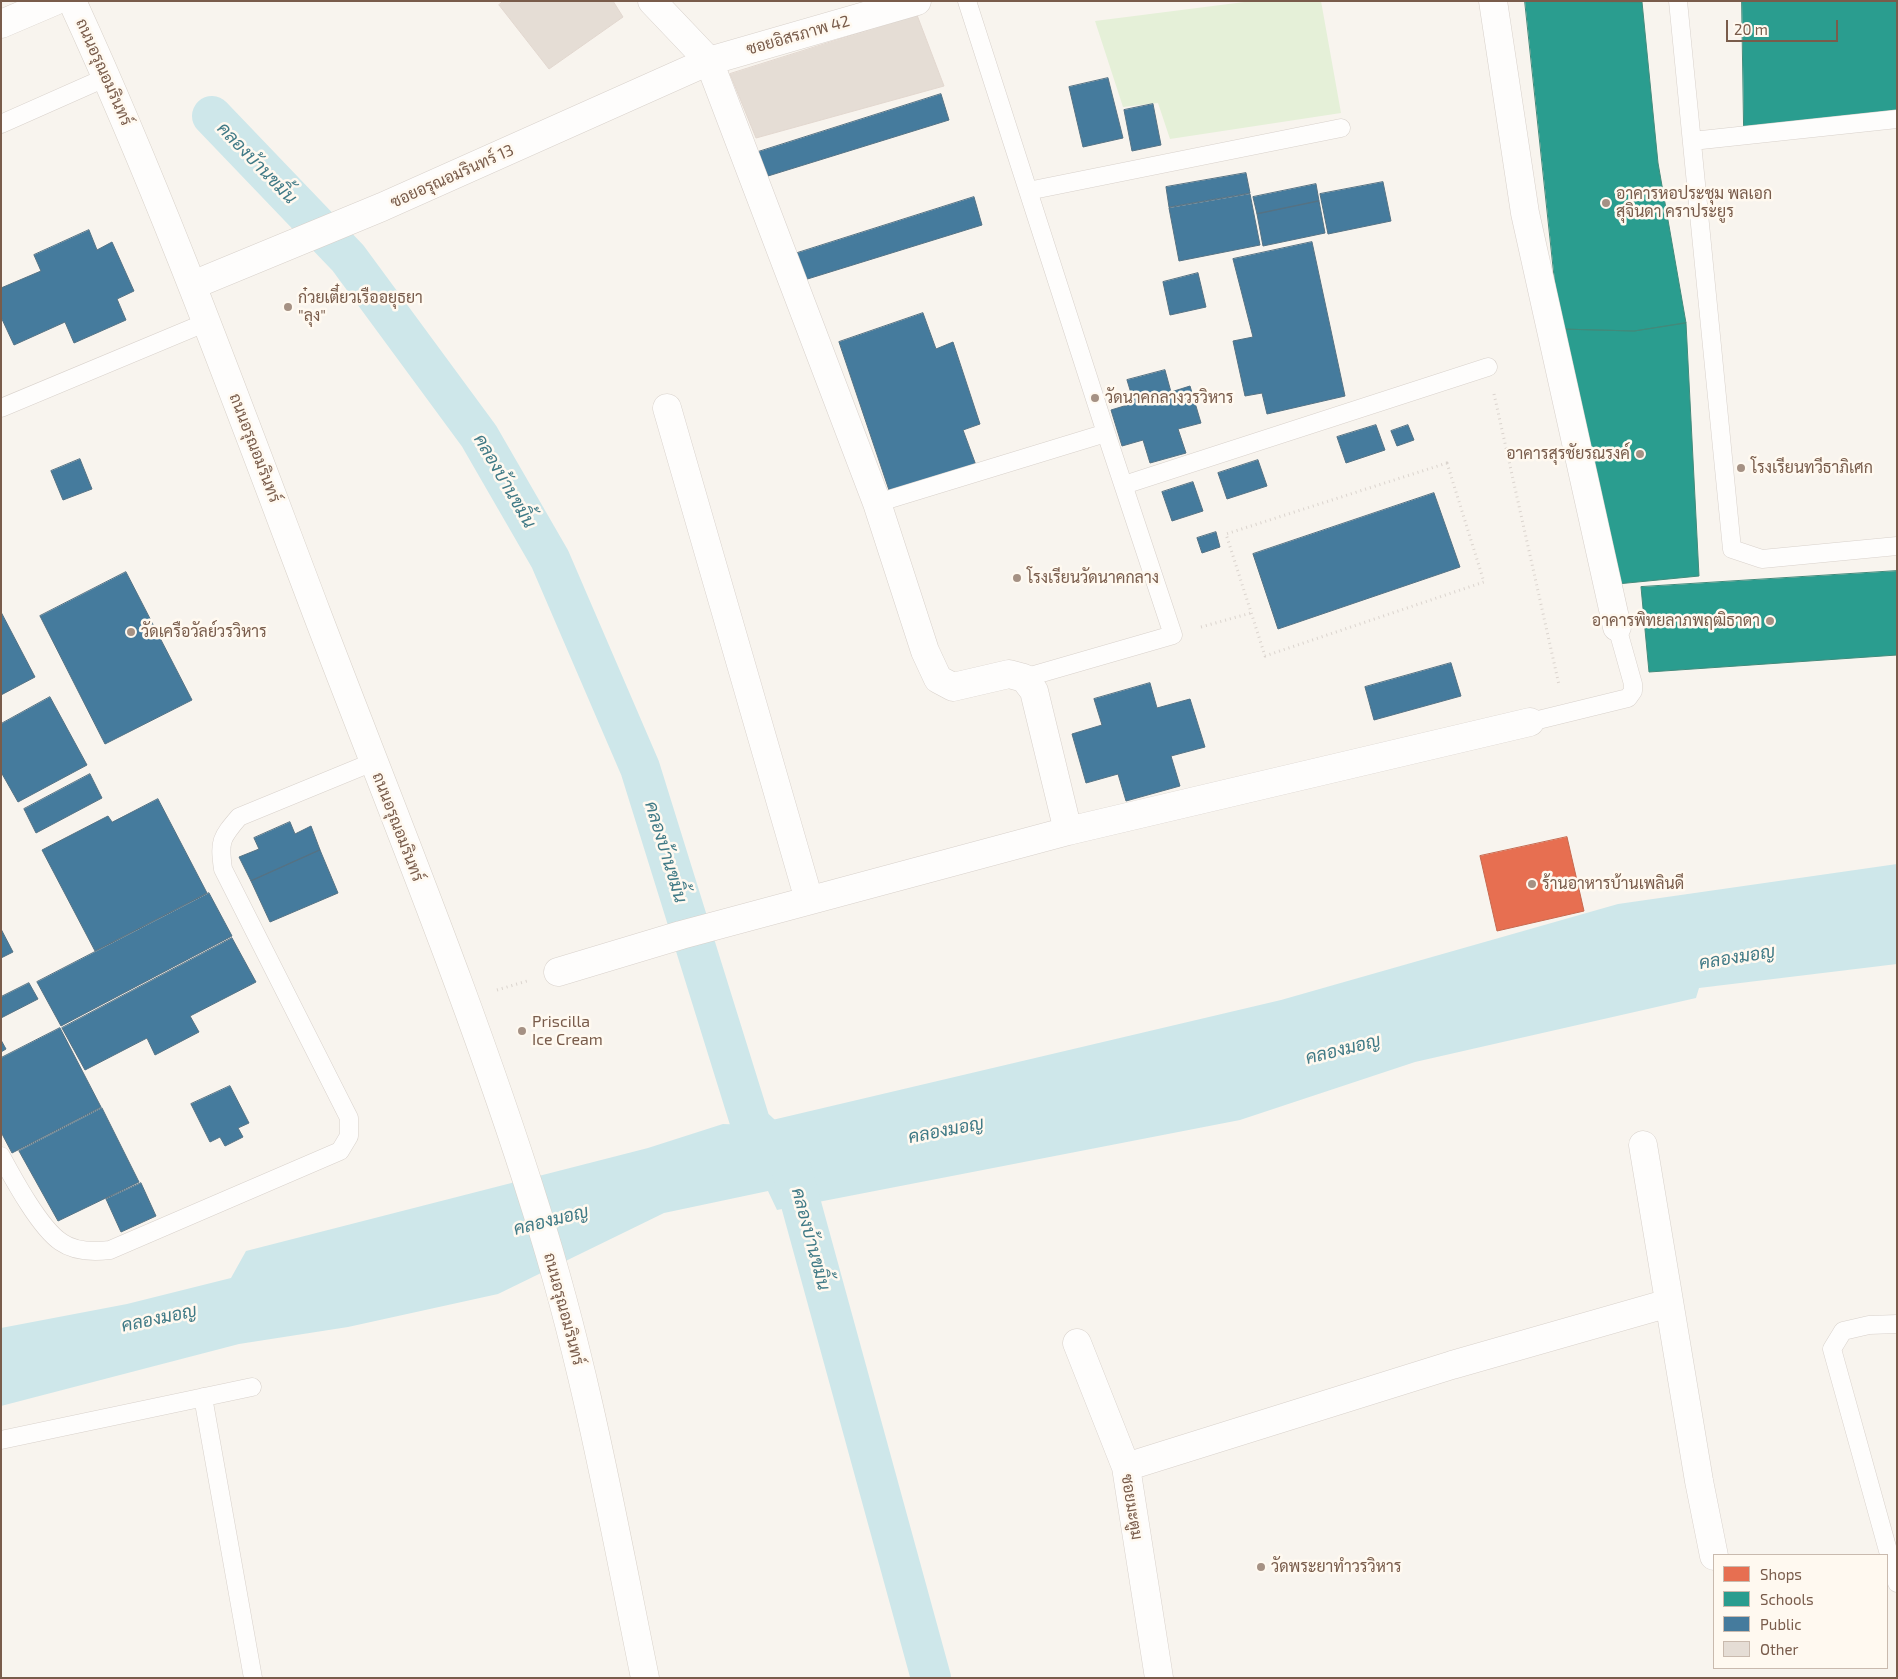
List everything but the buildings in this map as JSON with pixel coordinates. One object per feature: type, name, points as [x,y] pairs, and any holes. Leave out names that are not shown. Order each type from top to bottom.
[{"type":"street","points":[[1,24],[55,1]]},
{"type":"street","name":"ถนนอรุณอมรินทร์","points":[[72,1],[107,77],[193,285],[465,999],[537,1211],[563,1305],[597,1441],[645,1678]]},
{"type":"street","points":[[652,1],[709,61],[877,503],[925,650],[938,679],[953,687],[1009,674],[1024,678],[1034,691],[1068,831]]},
{"type":"street","name":"ซอยอิสรภาพ 42","points":[[709,61],[917,1]]},
{"type":"street","points":[[1493,1],[1525,213],[1617,627]]},
{"type":"street","name":"ซอยอรุณอมรินทร์ 13","points":[[193,285],[382,207],[709,61]]},
{"type":"street","points":[[667,408],[809,900]]},
{"type":"street","points":[[558,972],[681,935],[1068,831],[1530,722]]},
{"type":"street","points":[[1643,1146],[1714,1554]]},
{"type":"street","points":[[1126,1468],[1452,1365],[1669,1303]]},
{"type":"street","name":"ซอยมะตูม","points":[[1077,1343],[1126,1468],[1160,1678]]},
{"type":"lane","points":[[967,1],[1106,433],[1174,635],[1024,678]]},
{"type":"lane","points":[[1678,1],[1732,549],[1762,559],[1897,546]]},
{"type":"lane","points":[[1,124],[107,77]]},
{"type":"lane","points":[[1692,141],[1897,119]]},
{"type":"lane","points":[[1028,191],[1341,128]]},
{"type":"lane","points":[[1,408],[207,322]]},
{"type":"lane","points":[[1124,485],[1488,367]]},
{"type":"lane","points":[[877,503],[1106,433]]},
{"type":"lane","points":[[1530,722],[1628,698],[1633,691],[1617,627]]},
{"type":"lane","points":[[1,1156],[9,1187],[61,1243],[85,1252],[105,1250],[340,1151],[349,1136],[349,1118],[224,869],[221,850],[224,834],[239,817],[374,762]]},
{"type":"lane","points":[[1897,1324],[1869,1325],[1843,1331],[1832,1349],[1897,1583]]},
{"type":"lane","points":[[1,1440],[252,1387]]},
{"type":"lane","points":[[204,1397],[253,1678]]},
{"type":"path","points":[[1488,367],[1565,713]]},
{"type":"path","points":[[1447,463],[1484,582],[1265,656],[1251,613],[1226,534],[1447,463]]},
{"type":"path","points":[[1174,635],[1251,613]]},
{"type":"path","points":[[465,999],[558,972]]},
{"type":"green space","points":[[1252,1],[1321,1],[1341,113],[1170,139],[1158,103],[1123,107],[1095,21]]},
{"type":"water","name":"คลองมอญ","points":[[1897,864],[1897,964],[1699,988],[1696,998],[1415,1062],[1240,1120],[777,1210],[768,1191],[664,1213],[498,1294],[348,1327],[239,1344],[1,1406],[1,1328],[127,1304],[231,1278],[246,1251],[648,1148],[723,1124],[751,1125],[1281,1000],[1618,904]]},
{"type":"waterway","name":"คลองบ้านขมิ้น","points":[[212,116],[348,258],[479,436],[550,559],[640,768],[751,1125],[789,1160],[931,1678]]},
{"type":"place","name":"อาคารหอประชุม พลเอก สุจินดา คราประยูร","points":[[1606,203]]},
{"type":"place","name":"ก๋วยเตี๋ยวเรืออยุธยา \"ลุง\"","points":[[288,307]]},
{"type":"place","name":"วัดนาคกลางวรวิหาร","points":[[1095,398]]},
{"type":"place","name":"อาคารสุรชัยรณรงค์","points":[[1640,454]]},
{"type":"place","name":"โรงเรียนทวีธาภิเศก","points":[[1741,468]]},
{"type":"place","name":"โรงเรียนวัดนาคกลาง","points":[[1017,578]]},
{"type":"place","name":"อาคารพิทยลาภพฤฒิธาดา","points":[[1770,621]]},
{"type":"place","name":"วัดเครือวัลย์วรวิหาร","points":[[131,632]]},
{"type":"place","name":"ร้านอาหารบ้านเพลินดี","points":[[1532,884]]},
{"type":"place","name":"Priscilla Ice Cream","points":[[522,1031]]},
{"type":"place","name":"วัดพระยาทําวรวิหาร","points":[[1261,1567]]}]
